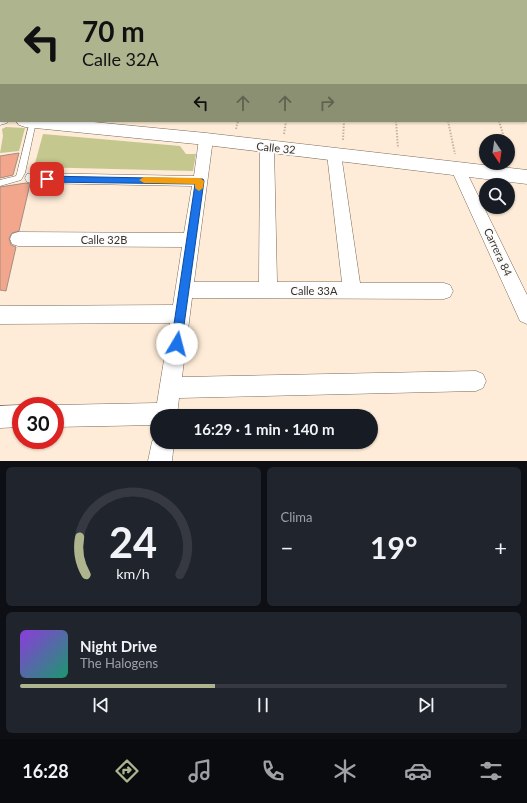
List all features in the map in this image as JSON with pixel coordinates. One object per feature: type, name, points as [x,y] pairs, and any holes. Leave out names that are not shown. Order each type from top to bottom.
[{"type":"main road","name":"Calle 32","points":[[48,122],[527,176]]},
{"type":"street","points":[[168,409],[206,139]]},
{"type":"street","points":[[267,147],[268,291]]},
{"type":"street","points":[[338,155],[352,291]]},
{"type":"street","name":"Carrera 84","points":[[458,169],[527,314]]},
{"type":"street","points":[[32,178],[200,181]]},
{"type":"street","name":"Calle 32B","points":[[18,239],[191,240]]},
{"type":"street","name":"Calle 33A","points":[[184,290],[444,292]]},
{"type":"street","points":[[0,315],[181,314]]},
{"type":"street","points":[[171,388],[476,381]]},
{"type":"street","points":[[64,416],[150,415]]},
{"type":"street","points":[[0,416],[12,416]]},
{"type":"street","points":[[160,461],[162,449]]},
{"type":"lane","points":[[0,183],[18,178],[21,173],[29,122]]},
{"type":"path","points":[[338,155],[344,122]]},
{"type":"path","points":[[396,122],[400,162]]},
{"type":"path","points":[[448,122],[458,169]]},
{"type":"path","points":[[499,122],[504,134]]},
{"type":"green space","points":[[6,127],[25,128],[19,151],[0,153],[3,136],[2,129]]},
{"type":"green space","points":[[43,134],[180,146],[186,154],[196,154],[193,171],[34,167]]},
{"type":"building","points":[[19,153],[13,175],[0,178],[0,156]]},
{"type":"building","points":[[26,183],[30,184],[19,231],[12,233],[9,238],[11,245],[16,247],[6,291],[0,290],[0,187]]},
{"type":"slow traffic","points":[[144,180],[200,181],[199,188]]},
{"type":"route","points":[[47,179],[200,181],[177,344]]}]
